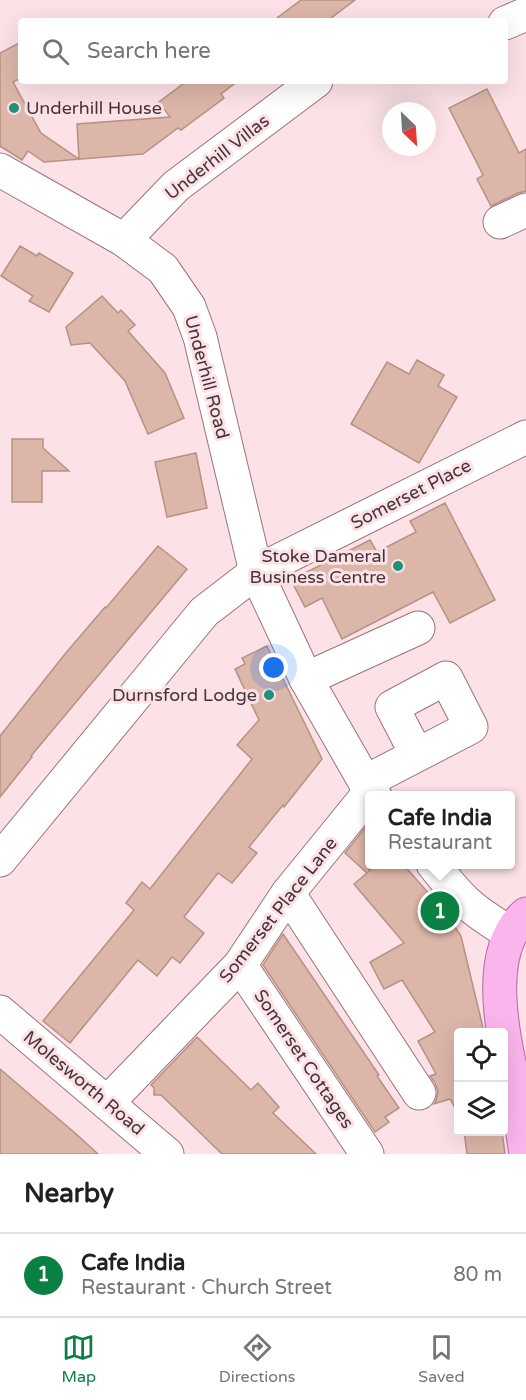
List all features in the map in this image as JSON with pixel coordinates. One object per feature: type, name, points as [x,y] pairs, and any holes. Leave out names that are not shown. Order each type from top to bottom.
[{"type":"main road","points":[[518,924],[503,957],[501,1012],[526,1154]]},
{"type":"street","points":[[508,22],[526,14]]},
{"type":"street","name":"Underhill Villas","points":[[124,240],[176,186],[312,84]]},
{"type":"street","name":"Underhill Road","points":[[0,170],[124,240],[163,268],[189,307],[200,337],[256,572],[306,679],[370,790]]},
{"type":"street","name":"Somerset Place","points":[[0,860],[204,612],[256,572],[526,437]]},
{"type":"street","points":[[306,679],[418,628]]},
{"type":"street","points":[[370,790],[417,755]]},
{"type":"street","name":"Somerset Place Lane","points":[[107,1103],[240,965],[288,893],[365,796]]},
{"type":"street","points":[[437,869],[456,892],[484,917],[518,924]]},
{"type":"street","points":[[288,893],[419,1093]]},
{"type":"street","name":"Somerset Cottages","points":[[240,965],[367,1154]]},
{"type":"street","name":"Molesworth Road","points":[[0,1011],[167,1154]]},
{"type":"building","points":[[301,0],[355,0],[331,18],[277,18]]},
{"type":"building","points":[[18,44],[18,80],[13,82],[41,133],[79,159],[77,124],[170,117],[159,102],[183,84],[234,84],[221,94],[224,98],[181,130],[178,128],[143,154],[44,162],[28,151],[22,160],[0,146],[0,53]]},
{"type":"building","points":[[487,89],[519,153],[526,149],[526,191],[491,206],[477,179],[483,175],[449,108]]},
{"type":"building","points":[[20,246],[37,256],[39,253],[73,273],[49,312],[29,301],[33,296],[1,276]]},
{"type":"building","points":[[102,296],[118,313],[121,310],[135,325],[128,331],[165,373],[184,418],[148,434],[125,381],[90,343],[71,345],[66,327]]},
{"type":"building","points":[[417,360],[444,375],[438,386],[457,397],[419,463],[351,424],[387,362],[409,374]]},
{"type":"building","points":[[12,439],[43,439],[43,448],[69,471],[42,471],[42,502],[12,502]]},
{"type":"building","points":[[196,453],[207,508],[167,517],[155,462]]},
{"type":"building","name":"Stoke Dameral Business Centre","points":[[445,503],[495,600],[450,623],[433,592],[342,639],[322,598],[305,607],[291,580],[370,540],[377,552],[416,532],[410,521]]},
{"type":"building","points":[[158,546],[187,569],[31,756],[0,797],[0,736],[65,654]]},
{"type":"building","points":[[267,646],[322,759],[249,847],[257,853],[232,883],[218,873],[184,917],[204,933],[180,963],[172,957],[157,976],[138,960],[70,1043],[43,1021],[134,910],[126,903],[142,882],[150,889],[252,759],[237,745],[259,720],[235,669],[245,664],[242,658]]},
{"type":"building","points":[[365,828],[365,869],[369,871],[371,869],[407,869],[430,895],[433,894],[461,936],[483,1028],[454,1028],[454,1106],[450,1099],[434,1104],[438,1091],[430,1076],[436,1074],[418,1041],[435,1032],[402,980],[384,989],[370,962],[404,943],[354,884],[367,873],[345,853]]},
{"type":"building","points":[[283,934],[399,1108],[385,1117],[389,1122],[375,1132],[263,965]]},
{"type":"building","points":[[197,1037],[251,1090],[258,1083],[279,1107],[273,1113],[316,1154],[222,1154],[161,1095],[154,1095],[154,1088],[151,1085]]},
{"type":"building","points":[[0,1069],[75,1133],[98,1154],[0,1154]]},
{"type":"building","points":[[465,1136],[503,1136],[505,1154],[467,1154]]},
{"type":"place","name":"Underhill House","points":[[14,108]]},
{"type":"place","name":"Stoke Dameral Business Centre","points":[[398,566]]},
{"type":"place","name":"Durnsford Lodge","points":[[269,695]]},
{"type":"place","name":"Cafe India","points":[[440,911]]}]
